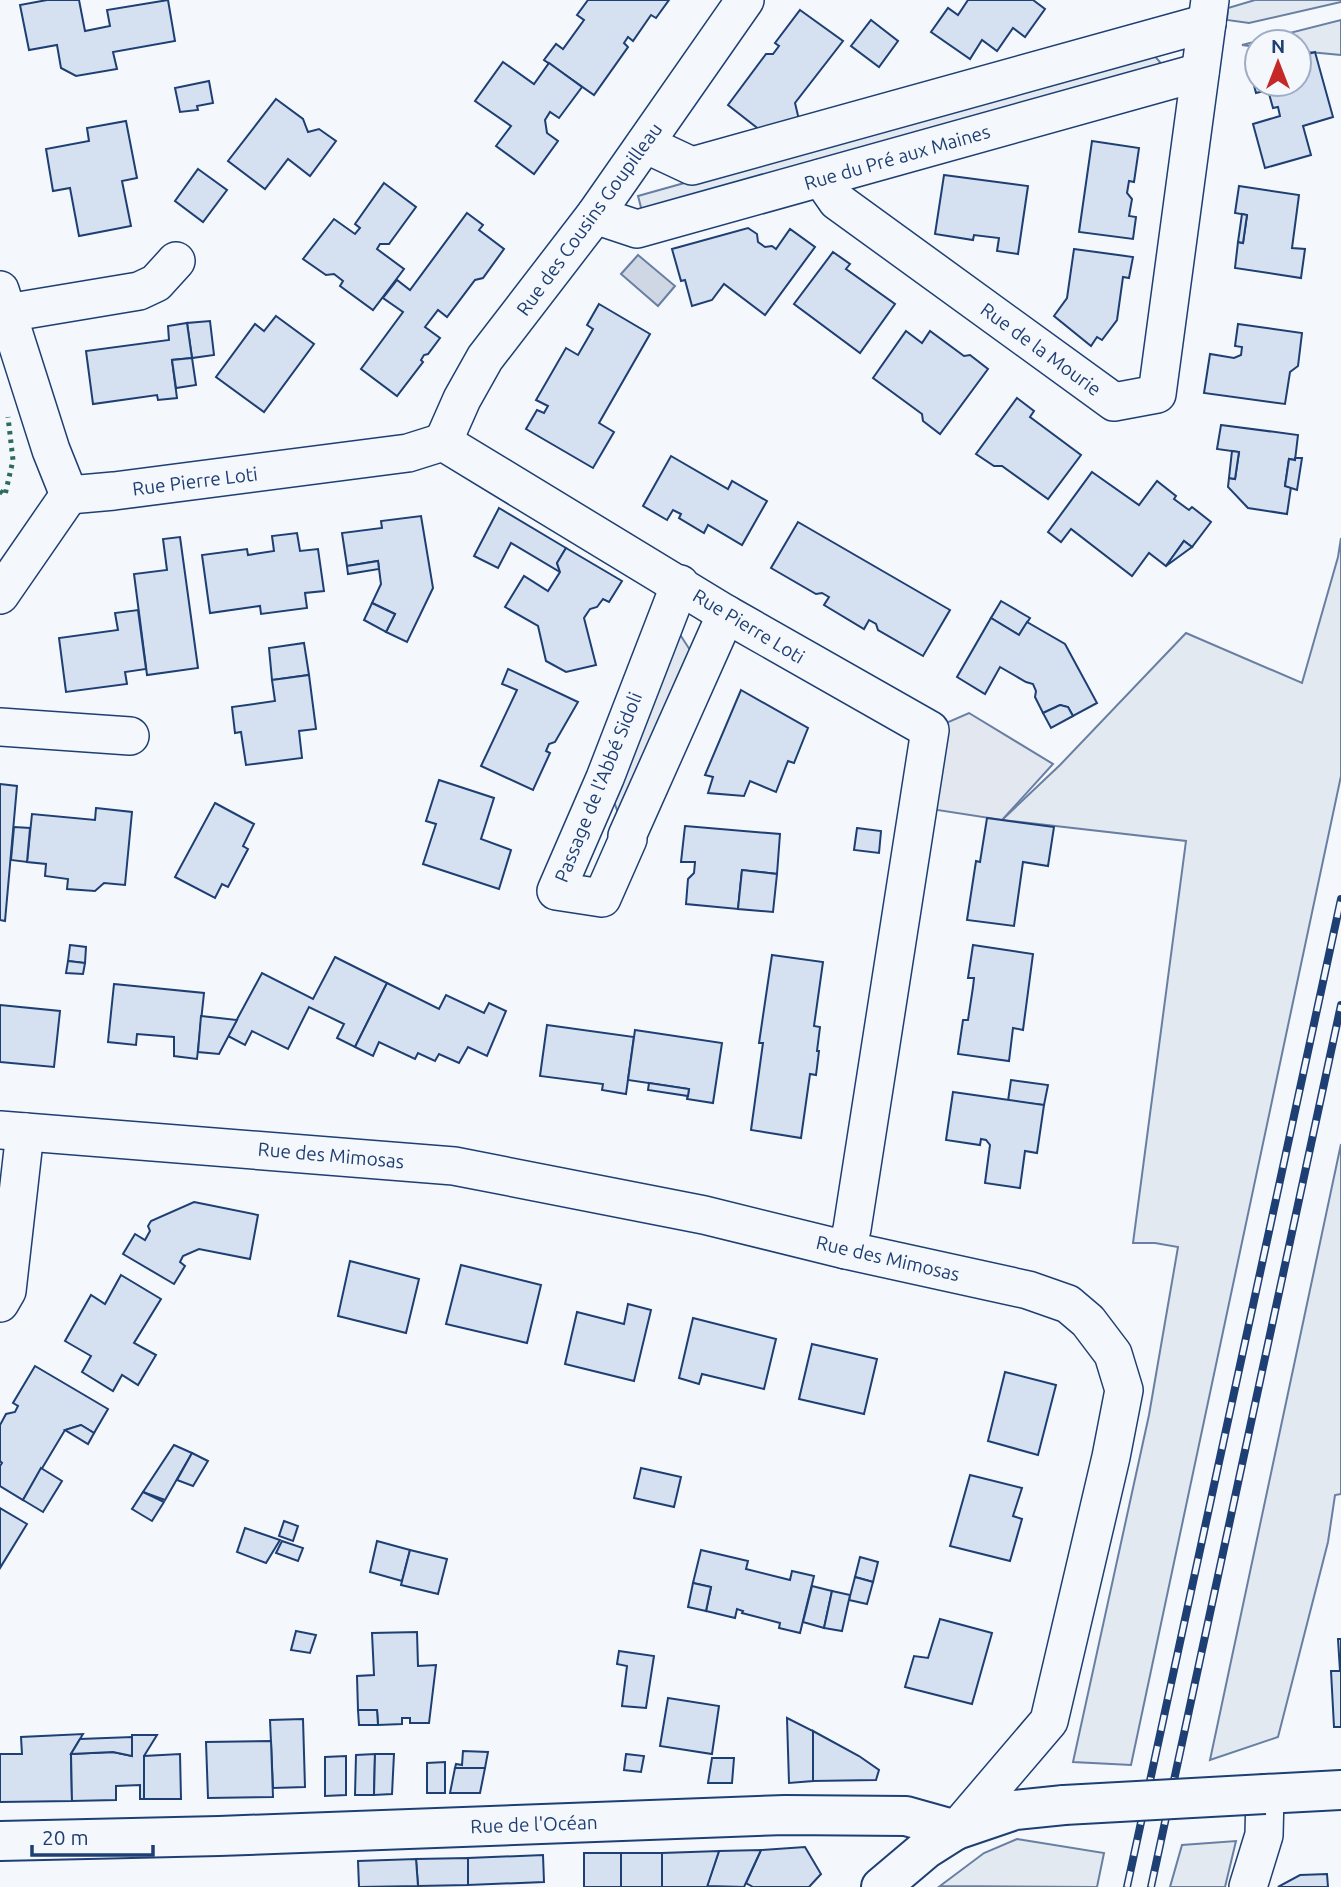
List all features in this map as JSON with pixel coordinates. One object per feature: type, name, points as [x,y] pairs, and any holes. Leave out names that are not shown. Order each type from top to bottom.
[{"type":"main road","points":[[881,1887],[926,1849],[956,1830],[1015,1810],[1341,1790]]},
{"type":"main road","name":"Rue de l'Océan","points":[[0,1841],[219,1836],[785,1815],[906,1816],[956,1830]]},
{"type":"street","name":"Rue des Cousins Goupilleau","points":[[443,442],[462,399],[485,358],[595,215],[745,0]]},
{"type":"street","points":[[645,144],[692,166],[1205,34]]},
{"type":"street","name":"Rue de la Mourie","points":[[821,178],[836,201],[1114,402],[1157,394],[1205,34]]},
{"type":"street","name":"Rue du Pré aux Maines","points":[[595,215],[637,229],[821,178],[1205,34]]},
{"type":"street","points":[[0,596],[69,495],[51,450],[4,301],[139,291],[156,283],[176,261]]},
{"type":"street","name":"Rue Pierre Loti","points":[[69,495],[408,453],[443,442],[726,614],[930,730],[853,1221],[846,1250]]},
{"type":"street","name":"Passage de l'Abbé Sidoli","points":[[680,584],[605,778],[556,891],[603,898],[627,836],[726,614]]},
{"type":"street","points":[[0,727],[130,736]]},
{"type":"street","points":[[0,1303],[7,1291],[13,1131]]},
{"type":"street","name":"Rue des Mimosas","points":[[13,1131],[254,1148],[454,1166],[704,1214],[846,1250],[1028,1290],[1068,1304],[1088,1321],[1113,1354],[1124,1390],[1111,1457],[1049,1721],[956,1830]]},
{"type":"street","points":[[1248,1887],[1264,1835],[1265,1794]]},
{"type":"shaded area","points":[[1255,0],[1341,2],[1249,23],[1227,20],[1228,8]]},
{"type":"shaded area","points":[[1341,20],[1341,55],[1313,52],[1313,28],[1309,28]]},
{"type":"shaded area","points":[[1151,52],[1160,62],[1153,73],[643,215],[638,196]]},
{"type":"shaded area","points":[[638,255],[675,286],[658,306],[621,274]]},
{"type":"shaded area","points":[[1341,538],[1341,776],[1131,1765],[1073,1762],[1149,1415],[1178,1247],[1133,1243],[1186,841],[1002,820],[1060,765],[1186,633],[1302,683]]},
{"type":"shaded area","points":[[668,616],[701,667],[628,839],[605,778]]},
{"type":"shaded area","points":[[969,713],[1053,764],[1002,820],[918,807],[930,730]]},
{"type":"shaded area","points":[[1341,1144],[1341,1494],[1335,1495],[1328,1542],[1278,1737],[1210,1760]]},
{"type":"shaded area","points":[[1017,1839],[1104,1853],[1097,1887],[940,1886],[984,1853]]},
{"type":"shaded area","points":[[1236,1841],[1225,1887],[1170,1887],[1182,1845]]},
{"type":"building","points":[[47,0],[79,0],[85,31],[110,26],[107,10],[168,0],[175,41],[113,52],[117,69],[76,76],[61,68],[57,45],[29,50],[20,5]]},
{"type":"building","points":[[588,0],[669,0],[656,18],[651,15],[633,41],[628,37],[624,43],[628,47],[594,95],[544,60],[556,44],[563,49],[584,20],[577,15]]},
{"type":"building","points":[[968,0],[1033,0],[1045,9],[1025,37],[1013,28],[997,51],[982,40],[970,59],[931,32],[948,8],[958,15]]},
{"type":"building","points":[[800,10],[843,41],[795,103],[801,128],[770,138],[728,105],[766,54],[773,54],[779,46],[775,43]]},
{"type":"building","points":[[871,20],[898,41],[879,67],[851,46]]},
{"type":"building","points":[[1313,53],[1333,117],[1303,126],[1311,155],[1265,168],[1253,124],[1280,116],[1278,107],[1273,108],[1270,98],[1313,98]]},
{"type":"building","points":[[503,62],[534,84],[549,63],[582,87],[559,118],[550,112],[545,120],[547,133],[558,141],[534,174],[496,146],[511,126],[475,101]]},
{"type":"building","points":[[209,81],[213,103],[197,106],[198,110],[180,112],[175,88]]},
{"type":"building","points":[[276,99],[303,119],[308,132],[319,129],[336,141],[310,176],[288,159],[265,189],[228,161]]},
{"type":"building","points":[[126,121],[137,178],[122,181],[131,226],[79,236],[70,188],[53,191],[46,149],[89,141],[87,128]]},
{"type":"building","points":[[1092,141],[1139,148],[1134,182],[1129,181],[1127,193],[1132,199],[1129,216],[1136,217],[1133,239],[1079,232]]},
{"type":"building","points":[[198,169],[227,190],[203,222],[175,201]]},
{"type":"building","points":[[944,175],[1028,186],[1018,254],[997,251],[999,238],[974,235],[973,240],[935,234]]},
{"type":"building","points":[[384,183],[416,207],[389,244],[380,244],[377,249],[404,269],[373,310],[340,286],[343,281],[334,274],[326,275],[303,259],[334,219],[355,234],[360,228],[355,224]]},
{"type":"building","points":[[1239,186],[1299,195],[1292,248],[1305,249],[1301,278],[1235,268],[1238,242],[1243,243],[1247,215],[1235,213]]},
{"type":"building","points":[[467,213],[483,225],[479,230],[504,249],[483,278],[475,280],[447,317],[438,310],[425,327],[440,338],[428,354],[424,355],[421,360],[423,362],[397,396],[361,369],[403,312],[383,298],[397,280],[410,290]]},
{"type":"building","points":[[1242,214],[1247,215],[1243,243],[1238,242]]},
{"type":"building","points":[[748,228],[757,234],[758,242],[765,247],[772,246],[776,249],[790,229],[815,247],[765,315],[724,284],[712,300],[692,306],[685,280],[681,281],[672,249]]},
{"type":"building","points":[[1074,249],[1133,257],[1129,278],[1123,277],[1117,320],[1102,340],[1097,337],[1091,346],[1054,316],[1067,298]]},
{"type":"building","points":[[833,252],[850,264],[846,269],[895,304],[860,353],[794,304]]},
{"type":"building","points":[[599,304],[650,334],[599,423],[614,432],[593,468],[526,429],[537,410],[544,413],[548,406],[536,400],[566,348],[578,355],[593,329],[587,325]]},
{"type":"building","points":[[276,316],[314,344],[264,412],[216,377],[255,324],[264,331]]},
{"type":"building","points":[[210,321],[214,355],[192,358],[187,323]]},
{"type":"building","points":[[187,323],[192,358],[172,360],[177,398],[158,400],[157,395],[93,404],[86,351],[169,340],[168,326]]},
{"type":"building","points":[[1238,324],[1302,333],[1298,366],[1290,372],[1285,404],[1204,393],[1210,354],[1234,358],[1241,355],[1242,347],[1235,346]]},
{"type":"building","points":[[906,331],[922,343],[930,331],[964,356],[970,355],[988,369],[940,434],[923,421],[922,414],[873,378]]},
{"type":"building","points":[[192,358],[196,385],[176,388],[172,360]]},
{"type":"building","points":[[1017,398],[1034,411],[1030,417],[1081,455],[1048,499],[1002,466],[994,466],[976,454]]},
{"type":"building","points":[[1221,425],[1298,435],[1295,460],[1289,459],[1285,486],[1291,487],[1287,514],[1248,508],[1228,487],[1229,478],[1235,479],[1239,452],[1217,449]]},
{"type":"building","points":[[1232,451],[1239,452],[1235,479],[1229,478]]},
{"type":"building","points":[[671,456],[728,489],[732,481],[767,501],[742,545],[708,525],[704,533],[679,518],[681,514],[673,510],[667,520],[643,506]]},
{"type":"building","points":[[1302,458],[1297,490],[1285,486],[1289,459]]},
{"type":"building","points":[[1092,472],[1139,505],[1157,481],[1176,496],[1174,499],[1189,510],[1192,507],[1211,522],[1192,547],[1184,541],[1166,566],[1149,553],[1132,576],[1071,529],[1061,542],[1048,532]]},
{"type":"building","points":[[499,508],[566,548],[557,563],[560,572],[511,543],[498,568],[474,556]]},
{"type":"building","points":[[421,516],[433,588],[407,642],[386,632],[395,614],[372,603],[381,584],[378,561],[347,566],[342,533],[382,528],[381,521]]},
{"type":"building","points":[[798,522],[950,610],[923,656],[878,630],[876,624],[869,620],[864,629],[824,605],[829,597],[822,593],[816,594],[771,568]]},
{"type":"building","points":[[297,533],[300,551],[318,549],[324,591],[305,593],[307,608],[261,614],[260,606],[210,613],[202,555],[247,549],[248,555],[274,551],[272,536]]},
{"type":"building","points":[[180,537],[198,668],[147,675],[134,574],[167,570],[163,539]]},
{"type":"building","points":[[1184,541],[1192,547],[1166,566]]},
{"type":"building","points":[[566,548],[622,581],[609,602],[603,599],[597,607],[590,609],[584,618],[596,665],[566,672],[546,661],[538,626],[505,607],[524,576],[548,591],[560,572],[557,563]]},
{"type":"building","points":[[378,561],[379,569],[348,574],[347,566]]},
{"type":"building","points":[[1001,601],[1030,618],[1019,635],[991,618]]},
{"type":"building","points":[[372,603],[395,614],[386,632],[364,620]]},
{"type":"building","points":[[138,610],[146,669],[125,672],[127,684],[66,692],[59,638],[118,630],[115,613]]},
{"type":"building","points":[[991,618],[1019,635],[1027,622],[1065,644],[1097,703],[1073,716],[1068,707],[1060,705],[1043,713],[1035,697],[1033,684],[1000,667],[985,694],[957,677]]},
{"type":"building","points":[[304,643],[309,675],[272,680],[269,648]]},
{"type":"building","points":[[508,669],[578,702],[555,742],[549,744],[546,751],[550,753],[533,790],[481,766],[517,690],[502,684]]},
{"type":"building","points":[[309,675],[316,729],[299,731],[302,758],[246,765],[241,732],[235,733],[232,707],[275,701],[272,680]]},
{"type":"building","points":[[741,690],[808,728],[794,763],[788,761],[776,792],[750,781],[744,796],[708,793],[713,777],[705,775]]},
{"type":"building","points":[[1060,705],[1068,707],[1073,716],[1051,728],[1043,713]]},
{"type":"building","points":[[439,780],[494,798],[481,839],[511,850],[499,889],[423,864],[436,824],[426,821]]},
{"type":"building","points":[[0,784],[17,786],[5,921],[0,920]]},
{"type":"building","points":[[215,803],[254,824],[243,846],[248,849],[228,887],[222,884],[215,898],[175,877]]},
{"type":"building","points":[[96,808],[132,812],[125,885],[104,883],[95,891],[67,889],[68,879],[45,876],[46,864],[27,862],[32,814],[95,820]]},
{"type":"building","points":[[987,818],[1054,827],[1048,866],[1023,862],[1014,926],[967,920],[976,861],[980,862]]},
{"type":"building","points":[[685,826],[780,834],[777,874],[742,870],[738,909],[686,904],[688,879],[694,873],[695,862],[681,862]]},
{"type":"building","points":[[14,827],[30,828],[27,862],[11,860]]},
{"type":"building","points":[[857,828],[881,831],[879,853],[854,850]]},
{"type":"building","points":[[742,870],[777,874],[773,912],[738,909]]},
{"type":"building","points":[[70,945],[86,947],[85,963],[68,961]]},
{"type":"building","points":[[973,945],[1033,954],[1023,1030],[1013,1028],[1009,1061],[958,1054],[963,1020],[968,1020],[973,987],[974,978],[968,978]]},
{"type":"building","points":[[772,955],[823,962],[814,1026],[820,1027],[816,1075],[810,1074],[801,1138],[751,1130],[763,1043],[759,1043]]},
{"type":"building","points":[[335,957],[387,983],[355,1047],[337,1038],[344,1024],[309,1007],[288,1049],[252,1031],[245,1045],[228,1036],[262,973],[313,999]]},
{"type":"building","points":[[68,961],[85,963],[83,974],[66,973]]},
{"type":"building","points":[[387,983],[439,1009],[446,995],[484,1013],[489,1003],[506,1011],[487,1056],[468,1047],[459,1063],[439,1054],[435,1061],[418,1053],[415,1059],[379,1042],[373,1056],[355,1047]]},
{"type":"building","points":[[114,984],[204,993],[197,1059],[174,1056],[174,1037],[137,1034],[136,1045],[108,1042]]},
{"type":"building","points":[[0,1005],[60,1011],[54,1067],[0,1062]]},
{"type":"building","points":[[201,1016],[237,1020],[219,1054],[198,1052]]},
{"type":"building","points":[[547,1025],[634,1037],[626,1094],[602,1090],[603,1084],[540,1076]]},
{"type":"building","points":[[635,1030],[722,1043],[713,1103],[687,1099],[689,1089],[628,1080]]},
{"type":"building","points":[[1011,1080],[1048,1085],[1044,1105],[1008,1101]]},
{"type":"building","points":[[649,1083],[689,1089],[688,1096],[648,1090]]},
{"type":"building","points":[[953,1092],[1044,1105],[1037,1153],[1025,1151],[1020,1188],[985,1183],[990,1145],[986,1140],[981,1139],[980,1145],[946,1140]]},
{"type":"building","points":[[194,1202],[258,1215],[250,1259],[199,1249],[183,1256],[180,1262],[185,1266],[174,1284],[123,1254],[135,1234],[145,1240],[151,1221]]},
{"type":"building","points":[[350,1261],[419,1279],[406,1333],[338,1316]]},
{"type":"building","points":[[461,1265],[541,1285],[527,1343],[446,1324]]},
{"type":"building","points":[[121,1275],[161,1299],[134,1343],[156,1355],[138,1385],[122,1375],[113,1391],[82,1372],[91,1356],[65,1341],[91,1295],[105,1304]]},
{"type":"building","points":[[628,1304],[651,1310],[634,1381],[565,1364],[577,1312],[624,1324]]},
{"type":"building","points":[[693,1318],[776,1339],[764,1389],[702,1374],[699,1384],[679,1378]]},
{"type":"building","points":[[812,1344],[877,1359],[864,1414],[799,1399]]},
{"type":"building","points":[[35,1366],[108,1409],[94,1433],[81,1425],[65,1430],[23,1500],[0,1486],[0,1425],[6,1414],[15,1412],[18,1406],[13,1403]]},
{"type":"building","points":[[1005,1372],[1056,1385],[1038,1455],[988,1441]]},
{"type":"building","points":[[81,1425],[94,1433],[88,1444],[65,1430]]},
{"type":"building","points":[[174,1445],[192,1453],[165,1500],[143,1492]]},
{"type":"building","points":[[192,1453],[208,1461],[193,1486],[177,1480]]},
{"type":"building","points":[[41,1468],[62,1481],[43,1512],[23,1500]]},
{"type":"building","points":[[641,1468],[681,1477],[674,1507],[634,1498]]},
{"type":"building","points":[[970,1475],[1022,1488],[1013,1516],[1022,1519],[1010,1561],[950,1546]]},
{"type":"building","points":[[143,1492],[164,1502],[152,1521],[132,1509]]},
{"type":"building","points":[[0,1508],[27,1524],[0,1568]]},
{"type":"building","points":[[284,1521],[298,1526],[293,1541],[279,1536]]},
{"type":"building","points":[[245,1528],[280,1540],[266,1563],[237,1552]]},
{"type":"building","points":[[282,1541],[303,1548],[298,1561],[276,1553]]},
{"type":"building","points":[[377,1541],[410,1550],[402,1581],[370,1572]]},
{"type":"building","points":[[410,1550],[447,1559],[438,1594],[401,1585]]},
{"type":"building","points":[[701,1550],[748,1561],[746,1569],[790,1580],[792,1571],[814,1576],[800,1633],[779,1628],[780,1623],[742,1613],[743,1611],[737,1609],[735,1618],[706,1611],[711,1587],[693,1583]]},
{"type":"building","points":[[860,1557],[878,1562],[873,1582],[855,1577]]},
{"type":"building","points":[[855,1577],[873,1582],[867,1604],[849,1600]]},
{"type":"building","points":[[693,1583],[711,1587],[706,1611],[688,1607]]},
{"type":"building","points":[[812,1586],[832,1591],[824,1628],[803,1622]]},
{"type":"building","points":[[832,1591],[850,1595],[842,1631],[824,1628]]},
{"type":"building","points":[[940,1619],[992,1633],[972,1704],[905,1687],[914,1656],[928,1658]]},
{"type":"building","points":[[296,1631],[316,1635],[310,1653],[291,1650]]},
{"type":"building","points":[[417,1632],[418,1666],[436,1665],[429,1723],[410,1723],[410,1718],[402,1718],[402,1724],[378,1725],[377,1710],[358,1710],[357,1676],[374,1675],[372,1633]]},
{"type":"building","points":[[1338,1639],[1341,1639],[1341,1727],[1334,1727],[1331,1671],[1340,1671]]},
{"type":"building","points":[[619,1651],[654,1656],[646,1708],[622,1706],[627,1666],[617,1664]]},
{"type":"building","points":[[668,1698],[719,1706],[712,1754],[660,1746]]},
{"type":"building","points":[[358,1710],[377,1710],[378,1725],[359,1725]]},
{"type":"building","points":[[787,1718],[813,1731],[813,1781],[789,1783]]},
{"type":"building","points":[[303,1719],[305,1787],[273,1788],[270,1720]]},
{"type":"building","points":[[813,1731],[879,1770],[876,1780],[813,1781]]},
{"type":"building","points":[[83,1734],[71,1754],[72,1801],[0,1802],[0,1754],[22,1754],[21,1737]]},
{"type":"building","points":[[132,1735],[157,1735],[144,1756],[144,1799],[140,1799],[140,1785],[116,1786],[116,1800],[72,1801],[71,1754],[113,1752],[132,1756]]},
{"type":"building","points":[[132,1737],[132,1756],[113,1752],[71,1754],[80,1739]]},
{"type":"building","points":[[271,1741],[273,1797],[208,1798],[206,1742]]},
{"type":"building","points":[[463,1751],[488,1752],[485,1768],[455,1768],[456,1764],[462,1765]]},
{"type":"building","points":[[180,1754],[181,1799],[144,1799],[144,1756]]},
{"type":"building","points":[[375,1754],[374,1795],[355,1795],[356,1755]]},
{"type":"building","points":[[375,1754],[394,1754],[392,1794],[374,1795]]},
{"type":"building","points":[[626,1754],[644,1756],[641,1772],[624,1770]]},
{"type":"building","points":[[346,1756],[346,1795],[325,1796],[325,1757]]},
{"type":"building","points":[[712,1758],[734,1758],[732,1783],[708,1783]]},
{"type":"building","points":[[445,1762],[445,1793],[427,1793],[427,1763]]},
{"type":"building","points":[[455,1768],[485,1768],[480,1793],[450,1793]]},
{"type":"building","points":[[805,1847],[821,1874],[809,1887],[753,1887],[746,1883],[761,1850]]},
{"type":"building","points":[[761,1850],[744,1887],[707,1886],[719,1851]]},
{"type":"building","points":[[719,1851],[707,1887],[662,1887],[662,1853]]},
{"type":"building","points":[[584,1853],[621,1853],[621,1887],[584,1887]]},
{"type":"building","points":[[621,1853],[662,1853],[662,1887],[621,1887]]},
{"type":"building","points":[[543,1855],[544,1882],[468,1885],[468,1858]]},
{"type":"building","points":[[468,1858],[468,1885],[418,1886],[416,1859]]},
{"type":"building","points":[[416,1859],[418,1886],[359,1887],[358,1861]]},
{"type":"building","points":[[1327,1874],[1328,1887],[1278,1887],[1300,1875]]},
{"type":"railway","points":[[1127,1887],[1341,899]]},
{"type":"railway","points":[[1151,1887],[1341,1005]]},
{"type":"hedge","points":[[0,491],[5,495],[13,460],[8,417]]}]
